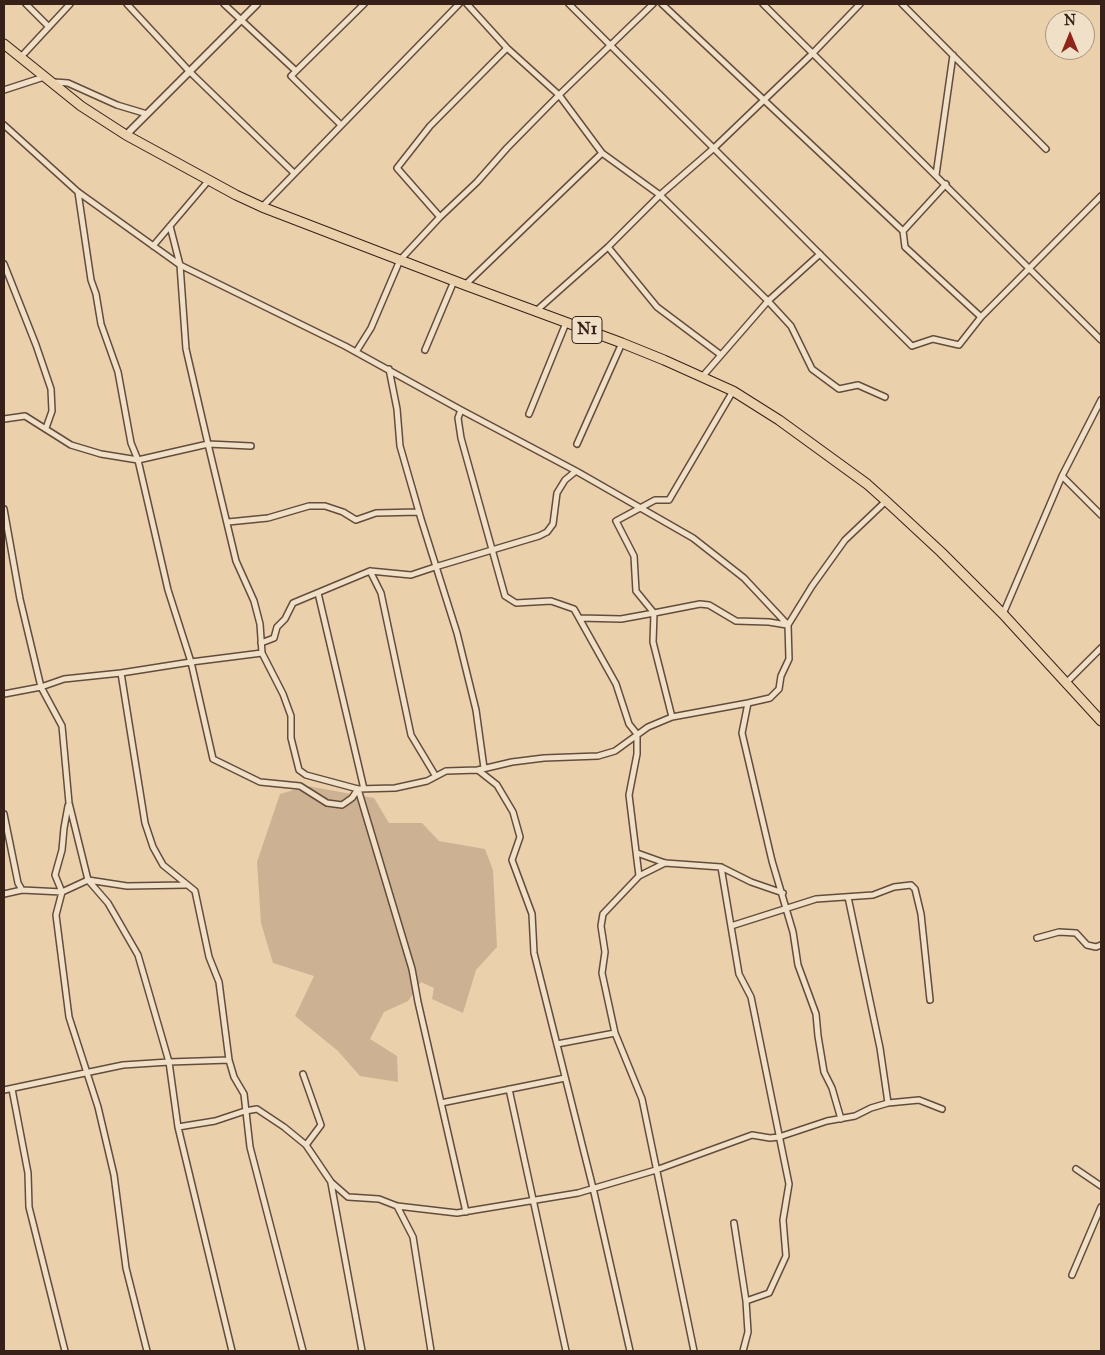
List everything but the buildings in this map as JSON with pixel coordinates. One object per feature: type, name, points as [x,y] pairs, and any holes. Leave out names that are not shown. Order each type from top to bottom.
[{"type":"highway","name":"N1","points":[[4,44],[81,106],[126,135],[262,206],[454,281],[536,310],[733,391],[786,425],[867,484],[886,501],[941,552],[1003,614],[1101,721]]},
{"type":"street","points":[[26,4],[49,27]]},
{"type":"street","points":[[20,58],[70,4]]},
{"type":"street","points":[[127,4],[190,72],[294,174]]},
{"type":"street","points":[[224,4],[296,71]]},
{"type":"street","points":[[126,135],[257,4]]},
{"type":"street","points":[[341,125],[291,76],[364,4]]},
{"type":"street","points":[[262,206],[459,4]]},
{"type":"street","points":[[467,4],[507,48],[559,95],[602,152],[660,195],[768,301],[791,326],[812,369],[839,389],[858,385],[884,397]]},
{"type":"street","points":[[569,4],[912,346],[934,339],[958,345],[981,317],[1101,196]]},
{"type":"street","points":[[356,352],[371,328],[400,260],[440,216],[477,182],[559,95],[653,4]]},
{"type":"street","points":[[662,4],[903,231],[905,247],[981,317]]},
{"type":"street","points":[[764,4],[1101,340]]},
{"type":"street","points":[[536,310],[608,247],[660,195],[764,101],[860,4]]},
{"type":"street","points":[[902,4],[1046,150]]},
{"type":"street","points":[[440,216],[397,168],[430,126],[507,48]]},
{"type":"street","points":[[936,175],[953,55]]},
{"type":"street","points":[[4,90],[46,79],[68,84],[117,105],[147,114]]},
{"type":"street","points":[[4,125],[78,192],[180,265],[389,369],[460,410],[576,471],[693,538],[744,578],[788,625]]},
{"type":"street","points":[[465,285],[602,152]]},
{"type":"street","points":[[152,246],[209,180]]},
{"type":"street","points":[[903,231],[946,184]]},
{"type":"street","points":[[78,192],[91,280],[96,294],[101,324],[118,372],[132,443],[138,460],[168,590],[191,662],[213,759],[260,782],[300,786],[327,803],[342,805],[361,789]]},
{"type":"street","points":[[170,226],[180,265],[186,349],[236,561],[254,601],[260,624],[262,654],[292,716],[291,738],[299,770],[306,775],[361,789],[395,788],[427,781],[446,771],[478,770],[512,762],[544,758],[598,756],[615,751],[637,734],[672,717],[770,698],[779,689],[781,676],[789,660],[788,625],[812,586],[845,540],[886,501]]},
{"type":"street","points":[[608,247],[657,307],[722,355]]},
{"type":"street","points":[[702,377],[768,301],[820,254]]},
{"type":"street","points":[[4,264],[51,389],[52,411],[46,428]]},
{"type":"street","points":[[425,350],[454,281]]},
{"type":"street","points":[[529,414],[566,322]]},
{"type":"street","points":[[577,444],[622,344]]},
{"type":"street","points":[[389,369],[397,409],[400,446],[435,567],[457,633],[476,710],[484,768]]},
{"type":"street","points":[[672,717],[653,642],[654,613],[636,591],[634,556],[616,521],[655,500],[669,500],[733,391]]},
{"type":"street","points":[[1003,614],[1062,476],[1101,400]]},
{"type":"street","points":[[460,410],[458,418],[460,438],[505,596],[516,604],[551,601],[574,609],[616,684],[629,724],[637,734],[637,754],[629,795],[639,876]]},
{"type":"street","points":[[4,419],[24,416],[71,445],[101,454],[138,460],[208,444],[251,446]]},
{"type":"street","points":[[262,643],[274,638],[278,627],[285,620],[293,603],[370,571],[412,576],[547,532],[553,524],[557,493],[565,480],[576,471]]},
{"type":"street","points":[[1062,476],[1101,516]]},
{"type":"street","points":[[228,522],[268,518],[309,506],[326,506],[343,512],[356,520],[376,514],[419,512]]},
{"type":"street","points":[[4,509],[20,599],[40,687],[62,726],[69,803],[88,880],[108,903],[138,955],[169,1062],[178,1127],[232,1351]]},
{"type":"street","points":[[370,571],[381,593],[412,735],[436,775]]},
{"type":"street","points":[[318,593],[361,789],[412,969],[466,1212]]},
{"type":"street","points":[[580,618],[621,619],[700,604],[709,605],[736,620],[788,625]]},
{"type":"street","points":[[1066,684],[1101,648]]},
{"type":"street","points":[[4,694],[40,687],[64,679],[262,654]]},
{"type":"street","points":[[121,673],[145,822],[153,847],[163,865],[195,891],[208,957],[219,982],[229,1060],[234,1077],[244,1094],[250,1147],[304,1351]]},
{"type":"street","points":[[748,703],[742,733],[772,861],[793,932],[798,965],[816,1014],[824,1072],[832,1088],[841,1119]]},
{"type":"street","points":[[478,770],[497,785],[514,812],[520,837],[512,860],[532,914],[534,954],[593,1188],[630,1351]]},
{"type":"street","points":[[69,803],[62,850],[55,875],[62,892],[56,915],[63,958],[69,1017],[98,1107],[114,1175],[126,1268],[147,1351]]},
{"type":"street","points":[[4,814],[18,883],[22,890]]},
{"type":"street","points":[[637,853],[665,863],[721,867],[751,882],[783,893]]},
{"type":"street","points":[[665,863],[639,876],[604,914],[601,926],[604,952],[602,974],[616,1032],[642,1100],[694,1351]]},
{"type":"street","points":[[721,867],[739,974],[751,997],[789,1184],[783,1220],[786,1256],[769,1294],[746,1301]]},
{"type":"street","points":[[4,894],[22,890],[62,892],[88,880],[127,886],[186,885]]},
{"type":"street","points":[[731,926],[816,899],[873,895],[894,886],[911,885],[915,889],[921,914],[930,1000]]},
{"type":"street","points":[[848,897],[879,1039],[888,1104]]},
{"type":"street","points":[[1037,938],[1059,932],[1076,932],[1087,945],[1096,947],[1101,945]]},
{"type":"street","points":[[557,1044],[616,1032]]},
{"type":"street","points":[[4,1090],[123,1065],[229,1060]]},
{"type":"street","points":[[303,1074],[321,1125],[306,1145]]},
{"type":"street","points":[[441,1103],[565,1078]]},
{"type":"street","points":[[12,1089],[28,1173],[30,1207],[65,1351]]},
{"type":"street","points":[[509,1089],[566,1351]]},
{"type":"street","points":[[178,1127],[215,1121],[245,1111],[258,1110],[284,1127],[306,1145],[331,1182],[348,1197],[378,1199],[396,1206],[457,1214],[578,1193],[656,1170],[752,1135],[770,1138],[779,1136],[827,1121],[855,1116],[871,1108],[888,1104],[919,1100],[942,1109]]},
{"type":"street","points":[[1076,1169],[1101,1186]]},
{"type":"street","points":[[331,1182],[362,1351]]},
{"type":"street","points":[[396,1206],[413,1237],[431,1351]]},
{"type":"street","points":[[1072,1275],[1101,1207]]},
{"type":"street","points":[[734,1223],[746,1301],[748,1332],[743,1351]]},
{"type":"shaded area","points":[[307,786],[374,798],[389,823],[422,823],[439,841],[485,849],[493,870],[497,947],[476,970],[463,1013],[432,999],[434,988],[421,982],[408,1001],[384,1012],[370,1039],[397,1056],[398,1082],[360,1076],[338,1051],[295,1016],[314,976],[273,963],[261,923],[257,862],[280,794]]}]
